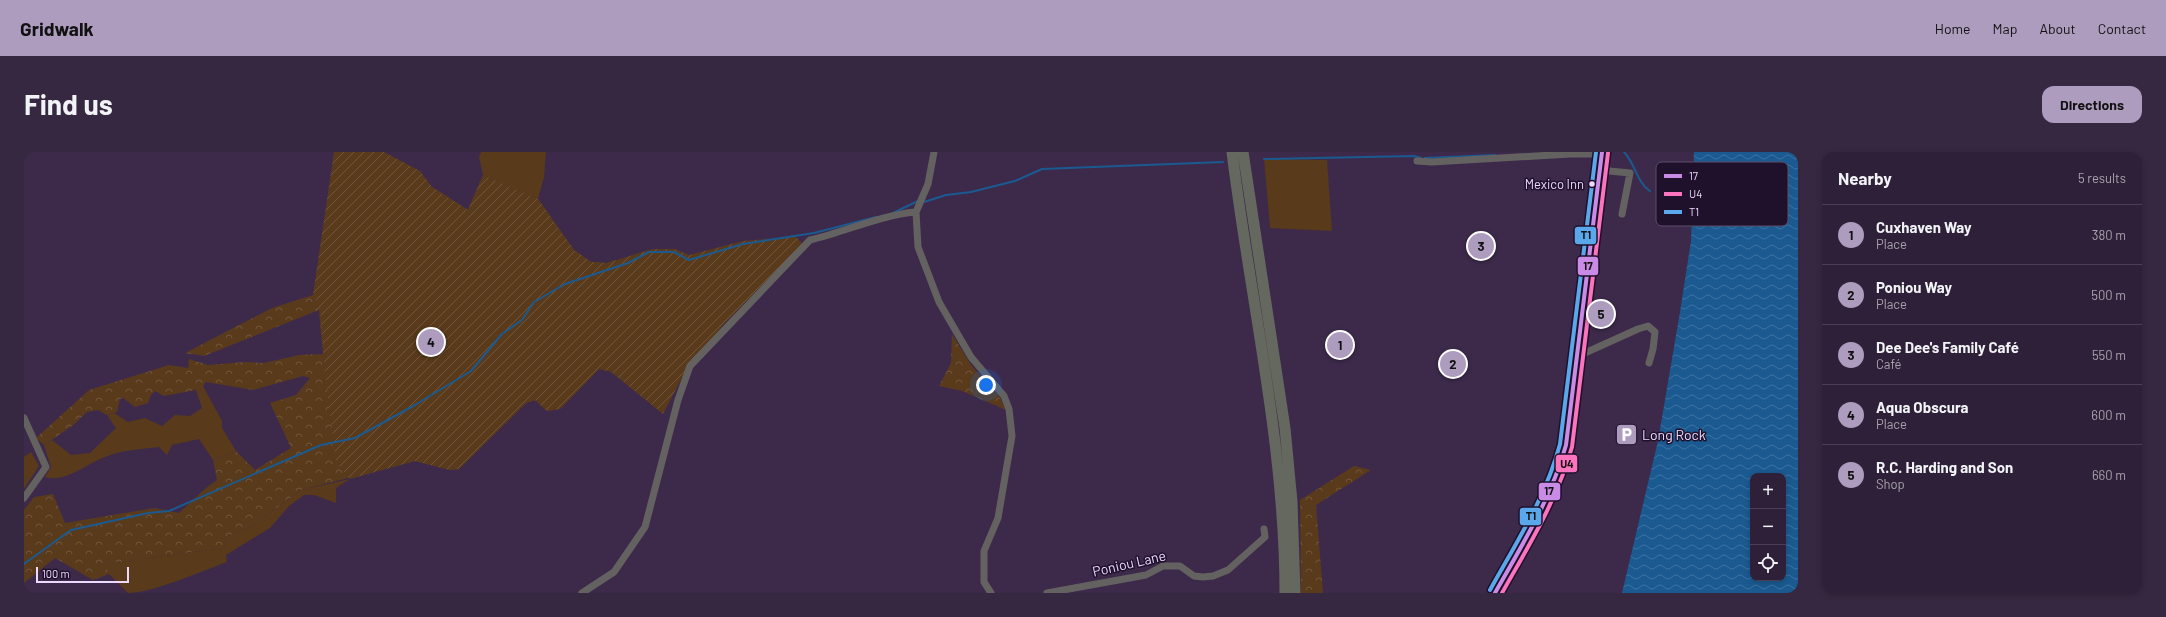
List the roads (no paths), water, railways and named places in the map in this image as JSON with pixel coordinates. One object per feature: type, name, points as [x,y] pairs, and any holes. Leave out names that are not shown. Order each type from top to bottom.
[{"type":"highway","points":[[1232,152],[1276,449],[1284,540],[1285,593]]},
{"type":"highway","points":[[1243,152],[1285,428],[1292,502],[1295,593]]},
{"type":"street","points":[[934,152],[928,184],[916,212],[918,247],[939,302],[972,357],[1004,396],[1010,409],[1012,436],[998,518],[984,551],[984,582],[991,593]]},
{"type":"street","points":[[1417,160],[1432,162],[1602,153],[1566,445],[1561,466],[1552,488],[1495,593]]},
{"type":"street","points":[[1599,170],[1630,173],[1622,214]]},
{"type":"street","points":[[582,593],[614,572],[645,527],[678,400],[690,366],[810,240],[835,234],[879,219],[916,212]]},
{"type":"street","points":[[1576,357],[1648,326],[1655,332],[1653,349],[1649,363]]},
{"type":"street","points":[[24,418],[46,467],[24,498]]},
{"type":"street","name":"Poniou Lane","points":[[1047,593],[1146,575],[1163,566],[1180,566],[1199,576],[1213,576],[1228,570],[1265,537],[1264,529]]},
{"type":"water","points":[[1694,152],[1798,152],[1798,593],[1622,593],[1658,441],[1680,312],[1691,241],[1692,226],[1788,226],[1788,162],[1694,162]]},
{"type":"waterway","points":[[1624,152],[1642,183],[1650,191]]},
{"type":"waterway","points":[[1425,158],[1495,155]]},
{"type":"waterway","points":[[1264,159],[1414,156],[1421,158]]},
{"type":"waterway","points":[[924,202],[946,195],[971,192],[1015,181],[1042,169],[1223,162]]},
{"type":"waterway","points":[[893,213],[918,201]]},
{"type":"waterway","points":[[24,564],[71,530],[148,513],[169,511],[321,445],[355,438],[415,405],[471,371],[502,334],[522,320],[534,302],[565,284],[628,263],[649,252],[674,252],[689,260],[743,244],[814,233],[876,217]]},
{"type":"place","name":"Mexico Inn","points":[[1592,184]]},
{"type":"place","name":"Dee Dee's Family Café","points":[[1481,246]]},
{"type":"place","name":"R.C. Harding and Son","points":[[1601,314]]},
{"type":"place","name":"Aqua Obscura","points":[[431,342]]},
{"type":"place","name":"Cuxhaven Way","points":[[1340,345]]},
{"type":"place","name":"Poniou Way","points":[[1453,364]]},
{"type":"place","name":"Long Rock","points":[[1626,434]]}]
